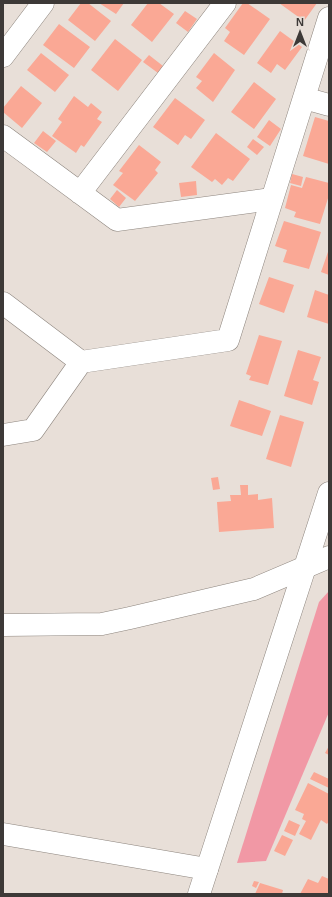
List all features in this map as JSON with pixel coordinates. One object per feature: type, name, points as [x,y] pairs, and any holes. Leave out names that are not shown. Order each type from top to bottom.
[{"type":"street","points":[[3,56],[42,3]]},
{"type":"street","points":[[80,193],[225,3]]},
{"type":"street","points":[[3,304],[81,362],[228,340],[329,18]]},
{"type":"street","points":[[304,98],[329,105]]},
{"type":"street","points":[[3,136],[117,220],[272,198]]},
{"type":"street","points":[[3,435],[33,430],[81,362]]},
{"type":"street","points":[[199,894],[307,565],[329,493]]},
{"type":"street","points":[[3,625],[102,624],[254,589],[307,565],[329,557]]},
{"type":"street","points":[[4,838],[207,869]]},
{"type":"shaded area","points":[[329,591],[329,712],[266,861],[237,863],[319,602]]},
{"type":"building","points":[[81,3],[88,3],[111,21],[95,41],[68,20]]},
{"type":"building","points":[[99,3],[124,3],[116,14]]},
{"type":"building","points":[[148,3],[159,3],[174,14],[152,42],[131,25]]},
{"type":"building","points":[[243,3],[247,3],[270,19],[244,55],[224,41],[230,32],[225,28]]},
{"type":"building","points":[[279,3],[317,3],[304,21]]},
{"type":"building","points":[[185,11],[197,19],[188,32],[176,23]]},
{"type":"building","points":[[59,24],[90,47],[74,68],[43,45]]},
{"type":"building","points":[[280,31],[302,47],[285,70],[277,64],[271,73],[257,63]]},
{"type":"building","points":[[115,39],[142,60],[118,91],[91,70]]},
{"type":"building","points":[[41,53],[69,75],[55,92],[27,70]]},
{"type":"building","points":[[214,53],[235,70],[213,102],[196,88],[202,81],[196,77]]},
{"type":"building","points":[[149,55],[163,66],[158,73],[143,62]]},
{"type":"building","points":[[254,82],[276,99],[254,129],[231,112]]},
{"type":"building","points":[[21,86],[42,103],[22,128],[3,112],[3,108]]},
{"type":"building","points":[[74,96],[88,107],[91,103],[102,112],[97,119],[102,122],[84,147],[81,145],[76,153],[52,136],[62,122],[58,119]]},
{"type":"building","points":[[175,98],[205,120],[191,139],[185,135],[178,145],[153,127]]},
{"type":"building","points":[[315,117],[329,121],[329,164],[303,156]]},
{"type":"building","points":[[269,120],[281,129],[270,146],[257,137]]},
{"type":"building","points":[[43,131],[56,141],[47,152],[34,143]]},
{"type":"building","points":[[216,133],[250,159],[233,181],[228,178],[222,185],[215,179],[212,182],[191,167]]},
{"type":"building","points":[[253,139],[264,147],[257,155],[247,147]]},
{"type":"building","points":[[139,145],[161,162],[155,170],[158,173],[135,201],[113,185],[123,173],[119,171]]},
{"type":"building","points":[[292,174],[303,177],[301,186],[290,183]]},
{"type":"building","points":[[306,177],[329,183],[329,195],[320,224],[294,217],[296,212],[285,208],[291,185],[302,188]]},
{"type":"building","points":[[196,181],[197,195],[181,197],[179,183]]},
{"type":"building","points":[[117,190],[126,198],[119,207],[110,199]]},
{"type":"building","points":[[284,221],[321,232],[309,269],[283,262],[287,250],[275,246]]},
{"type":"building","points":[[329,249],[329,275],[321,272]]},
{"type":"building","points":[[269,277],[294,285],[284,313],[259,304]]},
{"type":"building","points":[[315,290],[329,295],[329,324],[307,317]]},
{"type":"building","points":[[259,335],[282,341],[268,385],[249,380],[251,376],[246,374]]},
{"type":"building","points":[[298,350],[321,357],[313,380],[319,382],[312,405],[284,396]]},
{"type":"building","points":[[239,400],[271,411],[262,436],[230,426]]},
{"type":"building","points":[[280,415],[304,422],[291,467],[266,459]]},
{"type":"building","points":[[218,477],[220,489],[213,490],[211,478]]},
{"type":"building","points":[[240,485],[248,485],[248,495],[258,494],[258,500],[272,498],[274,528],[219,532],[217,502],[231,501],[230,495],[241,495]]},
{"type":"building","points":[[329,746],[329,755],[325,753]]},
{"type":"building","points":[[314,772],[329,779],[329,788],[310,779]]},
{"type":"building","points":[[308,783],[329,794],[329,821],[327,824],[321,820],[311,840],[299,834],[306,821],[302,819],[304,814],[295,810]]},
{"type":"building","points":[[289,820],[300,825],[295,836],[284,831]]},
{"type":"building","points":[[282,835],[293,840],[285,856],[274,851]]},
{"type":"building","points":[[322,876],[329,879],[329,894],[300,894],[308,879],[318,883]]},
{"type":"building","points":[[254,881],[259,882],[256,888],[252,886]]},
{"type":"building","points":[[260,883],[283,890],[282,894],[255,894]]}]
